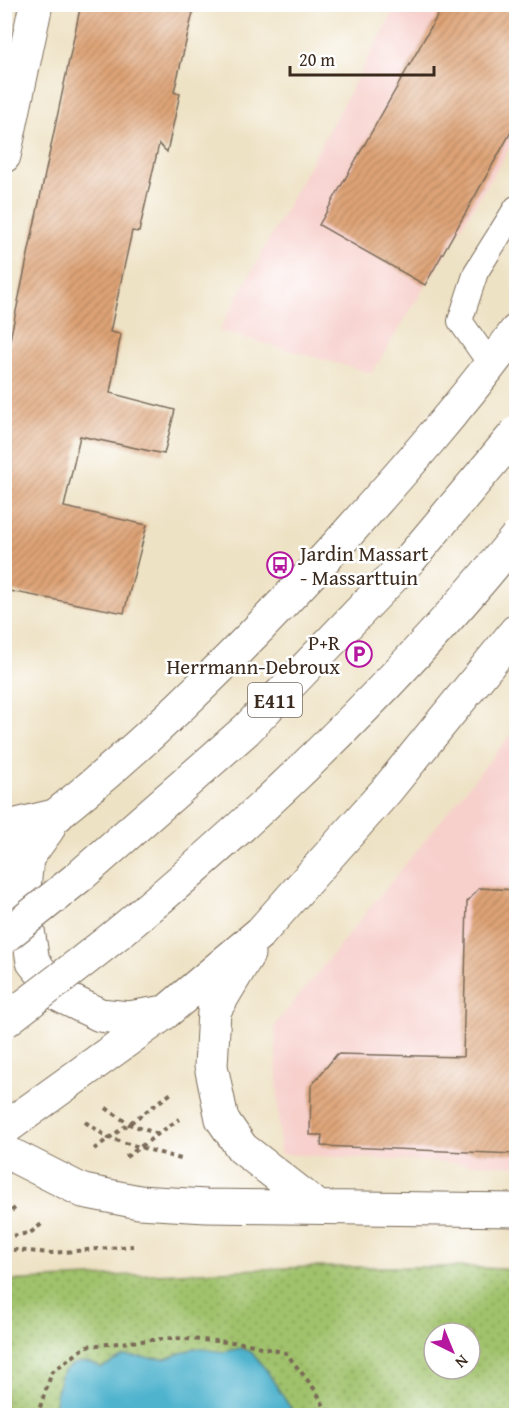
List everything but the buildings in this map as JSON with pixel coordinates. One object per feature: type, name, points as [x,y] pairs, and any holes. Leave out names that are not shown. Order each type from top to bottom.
[{"type":"main road","points":[[4,156],[36,4]]},
{"type":"main road","points":[[4,855],[58,815],[145,740],[265,623],[377,501],[491,365],[516,331]]},
{"type":"main road","name":"E411","points":[[4,937],[80,876],[246,730],[412,557],[516,434]]},
{"type":"main road","points":[[4,1022],[126,927],[293,779],[464,603],[516,538]]},
{"type":"main road","points":[[4,1129],[166,1012],[261,932],[386,791],[516,631]]},
{"type":"main road","points":[[4,828],[58,815]]},
{"type":"main road","points":[[58,815],[27,858],[23,898],[33,962],[61,996],[100,1016],[128,1018],[166,1012]]},
{"type":"main road","points":[[261,932],[214,1011],[211,1066],[216,1094],[222,1119],[242,1148],[318,1207]]},
{"type":"main road","points":[[4,1151],[84,1191],[109,1198],[206,1206],[516,1210]]},
{"type":"lane","points":[[491,365],[460,321],[476,272],[516,208]]},
{"type":"path","points":[[100,1104],[129,1124],[158,1134]]},
{"type":"path","points":[[126,1157],[188,1113]]},
{"type":"path","points":[[4,1237],[30,1233],[44,1223]]},
{"type":"path","points":[[37,1416],[52,1372],[87,1346],[173,1338],[244,1343],[286,1353],[327,1407],[329,1416]]},
{"type":"shaded area","points":[[397,5],[516,5],[516,138],[372,373],[219,331]]},
{"type":"shaded area","points":[[516,728],[516,1166],[280,1154],[275,1025]]},
{"type":"green space","points":[[307,1267],[467,1267],[516,1270],[516,1415],[5,1415],[4,1281]]},
{"type":"water","points":[[195,1348],[224,1352],[241,1348],[251,1352],[266,1370],[295,1415],[51,1415],[58,1384],[64,1371],[70,1366],[87,1362],[101,1368],[124,1356],[165,1359]]},
{"type":"place","name":"Jardin Massart - Massarttuin","points":[[280,565]]},
{"type":"place","name":"P+R Herrmann-Debroux","points":[[359,654]]}]
